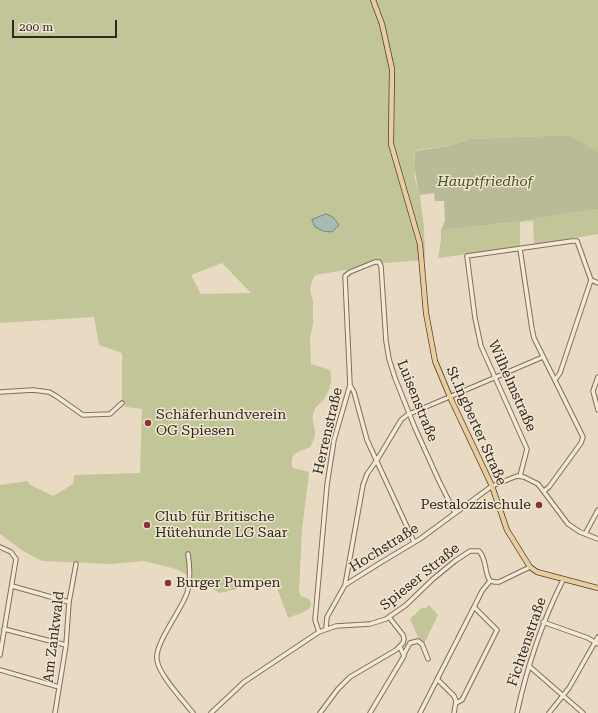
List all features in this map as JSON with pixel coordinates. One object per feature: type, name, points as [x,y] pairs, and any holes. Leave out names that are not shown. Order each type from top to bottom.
[{"type":"main road","name":"St.Ingberter Straße","points":[[373,0],[382,24],[392,69],[391,144],[421,251],[425,303],[432,347],[439,372],[492,486],[507,530],[530,567]]},
{"type":"main road","points":[[530,567],[537,572],[598,588]]},
{"type":"street","points":[[544,491],[549,487],[583,440],[582,434],[543,357],[532,329],[520,249],[577,241],[591,280],[560,373],[555,380]]},
{"type":"street","name":"Wilhelmstraße","points":[[520,249],[467,256],[481,346],[528,449],[520,476]]},
{"type":"street","name":"Herrenstraße","points":[[319,632],[315,620],[327,485],[334,440],[350,386],[345,276],[350,272],[375,262],[379,262],[381,266]]},
{"type":"street","name":"Luisenstraße","points":[[381,266],[386,341],[394,378],[439,481],[455,513]]},
{"type":"street","points":[[591,280],[598,283]]},
{"type":"street","points":[[326,628],[327,617],[345,585],[363,485],[367,474],[378,460],[401,420],[410,414],[543,357]]},
{"type":"street","points":[[598,378],[593,391],[598,410]]},
{"type":"street","points":[[350,386],[354,392],[367,440],[378,460],[414,542]]},
{"type":"street","points":[[0,392],[33,390],[49,392],[83,415],[110,414],[122,403]]},
{"type":"street","points":[[520,476],[535,482],[544,491],[568,524],[598,540]]},
{"type":"street","name":"Hochstraße","points":[[345,585],[420,539],[492,486],[520,476]]},
{"type":"street","points":[[585,534],[598,510]]},
{"type":"street","points":[[0,547],[11,552],[16,559],[0,655]]},
{"type":"street","name":"Spieser Straße","points":[[212,713],[244,682],[326,628],[370,624],[381,622],[389,618],[406,605],[442,571],[470,551],[479,551],[482,554],[486,574],[490,581]]},
{"type":"street","points":[[188,554],[190,576],[187,593],[175,618],[159,644],[156,659],[163,674],[192,713]]},
{"type":"street","name":"Am Zankwald","points":[[55,713],[66,645],[69,602],[76,564]]},
{"type":"street","points":[[420,713],[438,680],[482,590],[490,581],[499,582],[530,567]]},
{"type":"street","name":"Fichtenstraße","points":[[517,713],[522,690],[543,622],[563,580]]},
{"type":"street","points":[[12,586],[69,602]]},
{"type":"street","points":[[456,703],[462,700],[498,630],[474,607]]},
{"type":"street","points":[[320,713],[338,689],[350,677],[400,647],[403,643],[404,637],[389,618]]},
{"type":"street","points":[[543,622],[596,642]]},
{"type":"street","points":[[4,629],[66,645]]},
{"type":"street","points":[[549,713],[564,696],[598,637]]},
{"type":"street","points":[[370,713],[404,656],[410,643],[418,640],[422,644],[428,659]]},
{"type":"street","points":[[400,647],[404,654]]},
{"type":"street","points":[[529,666],[582,713]]},
{"type":"street","points":[[0,670],[59,687]]},
{"type":"street","points":[[438,680],[454,696],[456,703],[454,713]]},
{"type":"green space","points":[[0,0],[598,0],[598,152],[570,135],[471,139],[449,146],[415,150],[415,179],[420,195],[424,228],[425,260],[385,263],[316,275],[313,278],[310,289],[313,301],[313,324],[310,338],[311,364],[330,370],[331,377],[328,392],[313,414],[315,436],[312,443],[310,447],[296,453],[292,459],[293,468],[309,472],[302,531],[299,592],[301,596],[309,599],[311,603],[310,608],[304,612],[288,618],[274,580],[220,593],[176,569],[143,561],[112,564],[42,561],[23,551],[0,534],[0,485],[28,481],[29,484],[53,496],[73,484],[74,475],[140,473],[142,409],[126,407],[122,403],[122,353],[99,345],[94,317],[0,323]],"holes":[[[222,263],[250,292],[201,294],[191,275]]]},
{"type":"green space","name":"Hauptfriedhof","points":[[570,135],[598,152],[598,209],[522,221],[441,230],[445,221],[444,201],[435,201],[434,193],[420,195],[415,173],[415,151],[449,146],[471,139]]},
{"type":"green space","points":[[598,209],[598,234],[534,245],[533,221],[520,222],[520,247],[438,258],[441,230],[522,221]]},
{"type":"green space","points":[[429,605],[438,615],[424,644],[419,639],[410,619],[423,607],[425,609]]},
{"type":"water","points":[[326,214],[333,217],[339,225],[332,232],[323,231],[315,227],[312,220]]},
{"type":"place","name":"Schäferhundverein OG Spiesen","points":[[148,423]]},
{"type":"place","name":"Pestalozzischule","points":[[539,505]]},
{"type":"place","name":"Club für Britische Hütehunde LG Saar","points":[[147,525]]},
{"type":"place","name":"Burger Pumpen","points":[[168,583]]}]
